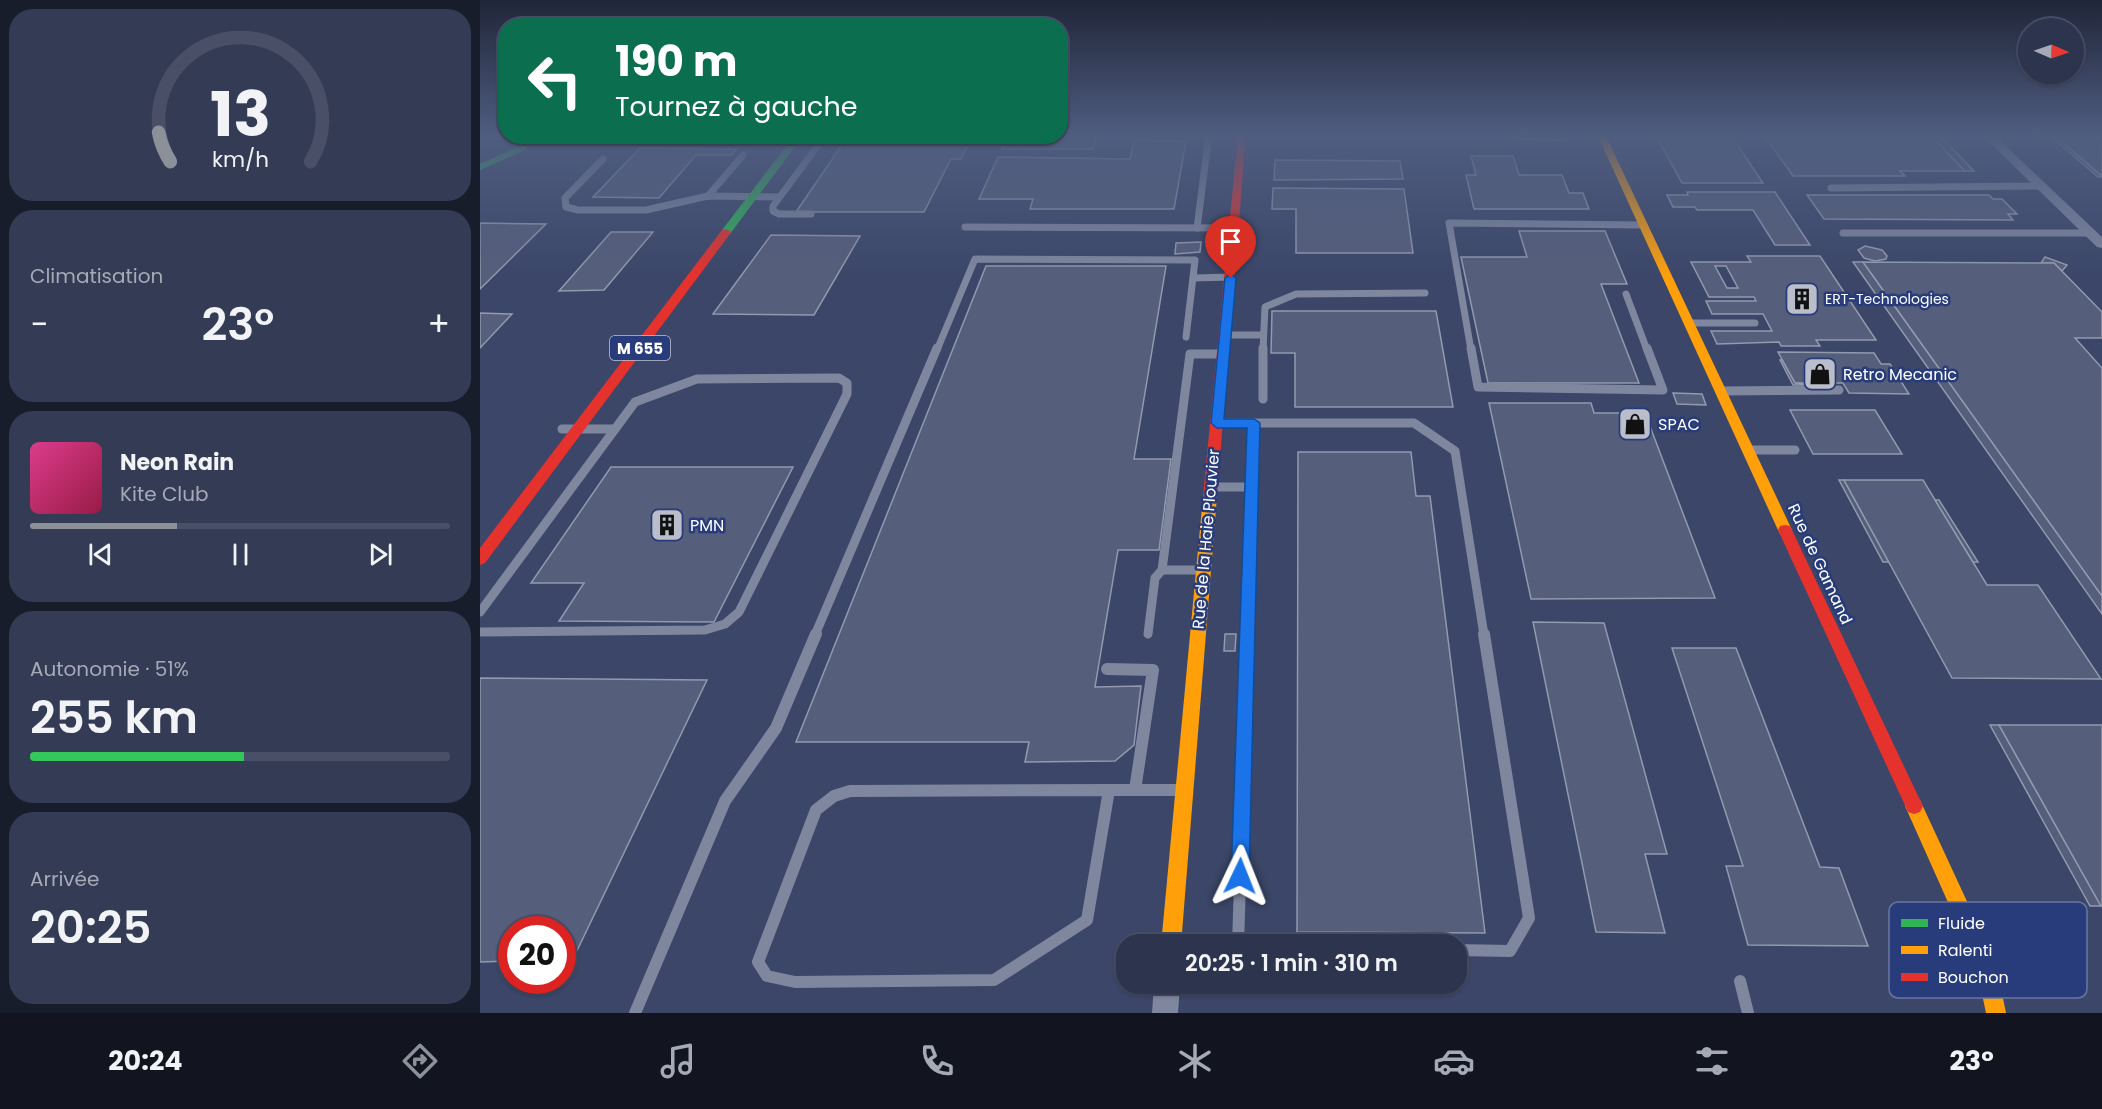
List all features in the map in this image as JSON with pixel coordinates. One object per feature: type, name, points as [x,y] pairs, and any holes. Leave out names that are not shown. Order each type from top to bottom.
[{"type":"street","name":"M 655","points":[[480,559],[578,429],[757,181]]},
{"type":"street","name":"M 655","points":[[494,518],[760,181]]},
{"type":"street","name":"Rue de la Haie Plouvier","points":[[1172,934],[1238,181]]},
{"type":"street","name":"Rue de Gamand","points":[[1623,181],[1959,902]]},
{"type":"street","points":[[2037,181],[2102,244]]},
{"type":"street","points":[[1165,1013],[1166,994]]},
{"type":"street","name":"Rue de Gamand","points":[[1993,998],[1996,1013]]},
{"type":"lane","points":[[581,181],[565,198],[566,207],[578,210],[646,210],[708,196],[779,196]]},
{"type":"lane","points":[[708,196],[721,181]]},
{"type":"lane","points":[[790,181],[773,206],[773,211],[779,214],[811,214]]},
{"type":"lane","points":[[1197,228],[1203,181]]},
{"type":"lane","points":[[1832,188],[2042,186]]},
{"type":"lane","points":[[1626,294],[1663,390],[1478,387],[1449,223],[1644,225]]},
{"type":"lane","points":[[964,227],[1234,228]]},
{"type":"lane","points":[[1843,233],[2091,233]]},
{"type":"lane","points":[[634,1013],[725,801],[776,728],[975,259],[1196,260],[1186,337]]},
{"type":"lane","points":[[1194,278],[1231,278]]},
{"type":"lane","points":[[1263,399],[1265,307],[1296,294],[1425,293]]},
{"type":"lane","points":[[1689,323],[1755,323]]},
{"type":"lane","points":[[1225,335],[1263,335]]},
{"type":"lane","points":[[1149,633],[1155,578],[1162,570],[1190,354],[1223,354]]},
{"type":"lane","points":[[480,612],[635,402],[697,379],[838,378],[847,383],[847,394],[739,612],[725,624],[705,630],[480,632]]},
{"type":"lane","points":[[1721,391],[1839,390]]},
{"type":"lane","points":[[1217,423],[1414,423],[1455,451],[1529,918],[1510,951],[1467,950]]},
{"type":"lane","points":[[1238,934],[1254,423]]},
{"type":"lane","points":[[562,429],[615,429]]},
{"type":"lane","points":[[1749,450],[1795,450]]},
{"type":"lane","points":[[1211,488],[1252,488]]},
{"type":"lane","points":[[1162,570],[1204,570]]},
{"type":"lane","points":[[1107,669],[1153,670],[1135,790]]},
{"type":"lane","points":[[1109,790],[1087,920],[994,980],[795,982],[767,976],[758,962],[816,810],[834,796],[850,791],[1109,790],[1184,790]]},
{"type":"lane","points":[[1740,981],[1748,1013]]},
{"type":"building","points":[[608,181],[673,181],[659,198],[593,197]]},
{"type":"building","points":[[817,181],[940,181],[924,212],[796,212]]},
{"type":"building","points":[[987,181],[1179,181],[1174,209],[1030,209],[1033,199],[979,199]]},
{"type":"building","points":[[1467,181],[1564,181],[1569,193],[1583,193],[1589,209],[1474,209]]},
{"type":"building","points":[[1681,181],[1763,183],[1682,183]]},
{"type":"building","points":[[1273,188],[1404,189],[1413,253],[1296,253],[1296,209],[1272,209]]},
{"type":"building","points":[[1687,192],[1775,192],[1810,245],[1775,245],[1753,210],[1697,210],[1695,207],[1673,207],[1667,195],[1688,195]]},
{"type":"building","points":[[1807,195],[1989,195],[1993,199],[2002,199],[2017,214],[2008,214],[2013,220],[1824,219]]},
{"type":"building","points":[[481,223],[546,224],[480,289]]},
{"type":"building","points":[[1519,231],[1605,231],[1627,284],[1601,284],[1639,383],[1488,383],[1461,257],[1527,257]]},
{"type":"building","points":[[611,232],[653,232],[604,290],[559,291]]},
{"type":"building","points":[[771,235],[860,236],[814,315],[713,314]]},
{"type":"building","points":[[1201,242],[1200,252],[1175,254],[1176,243]]},
{"type":"building","points":[[1865,246],[1882,250],[1887,256],[1886,259],[1875,261],[1864,258],[1858,250]]},
{"type":"building","name":"ERT-Technologies","points":[[1747,256],[1820,256],[1876,340],[1816,340],[1820,346],[1781,346],[1779,342],[1717,344],[1711,331],[1772,331],[1763,314],[1712,314],[1706,301],[1756,301],[1754,297],[1709,297],[1691,262],[1751,262]],"holes":[[[1715,266],[1726,266],[1738,288],[1727,288]]]},
{"type":"building","points":[[2045,257],[2067,265],[2062,271],[2054,263],[2041,263]]},
{"type":"building","points":[[1853,262],[1863,262],[2102,596],[2102,614]]},
{"type":"building","points":[[1863,262],[2054,263],[2102,312],[2102,338],[2075,338],[2102,368],[2102,596]]},
{"type":"building","points":[[986,266],[1166,266],[1134,459],[1171,459],[1159,550],[1118,550],[1095,687],[1141,686],[1134,745],[1115,761],[1025,762],[1029,742],[796,742]]},
{"type":"building","points":[[1272,311],[1436,311],[1453,407],[1295,407],[1295,353],[1271,353]]},
{"type":"building","points":[[480,313],[512,314],[480,348]]},
{"type":"building","points":[[1778,352],[1874,353],[1881,364],[1890,364],[1909,394],[1849,393],[1843,383],[1795,383]]},
{"type":"building","points":[[1780,360],[1795,383],[1819,385],[1793,385]]},
{"type":"building","points":[[1673,393],[1702,394],[1706,405],[1677,404]]},
{"type":"building","points":[[1489,403],[1591,403],[1594,413],[1645,413],[1715,598],[1531,599]]},
{"type":"building","points":[[1790,410],[1875,410],[1902,454],[1813,454]]},
{"type":"building","points":[[1298,452],[1411,452],[1416,496],[1430,496],[1485,933],[1297,932]]},
{"type":"building","name":"PMN","points":[[611,467],[793,467],[714,622],[559,621],[584,583],[531,583]]},
{"type":"building","points":[[1839,480],[1844,480],[1889,562],[1883,562]]},
{"type":"building","points":[[1844,480],[1923,480],[1987,585],[2038,585],[2101,679],[1952,678]]},
{"type":"building","points":[[1935,500],[1939,500],[1978,562],[1973,562]]},
{"type":"building","points":[[1533,622],[1604,623],[1667,854],[1645,854],[1665,933],[1596,932]]},
{"type":"building","points":[[1225,634],[1236,634],[1235,651],[1224,651]]},
{"type":"building","points":[[1672,648],[1736,648],[1820,867],[1839,868],[1868,946],[1748,945],[1726,866],[1743,866]]},
{"type":"building","points":[[480,678],[707,680],[576,953],[576,916],[498,916],[498,961],[480,962]]},
{"type":"building","points":[[1990,725],[1999,725],[2101,906],[2090,906]]},
{"type":"building","points":[[1999,725],[2102,725],[2102,906],[2101,906]]},
{"type":"traffic: fast","points":[[726,232],[765,181]]},
{"type":"traffic: slow","points":[[1623,181],[1785,530]]},
{"type":"traffic: slow","points":[[1172,934],[1210,496]]},
{"type":"traffic: slow","points":[[1914,806],[1958,902]]},
{"type":"traffic: slow","points":[[1993,998],[1996,1013]]},
{"type":"traffic: jam","points":[[1210,496],[1238,181]]},
{"type":"traffic: jam","points":[[480,559],[726,232]]},
{"type":"traffic: jam","points":[[1785,530],[1914,806]]},
{"type":"place","name":"ERT-Technologies","points":[[1802,299]]},
{"type":"place","name":"Retro Mecanic","points":[[1820,374]]},
{"type":"place","name":"SPAC","points":[[1635,424]]},
{"type":"place","name":"PMN","points":[[667,525]]},
{"type":"route","points":[[1231,278],[1217,423],[1254,423],[1240,876]]}]
